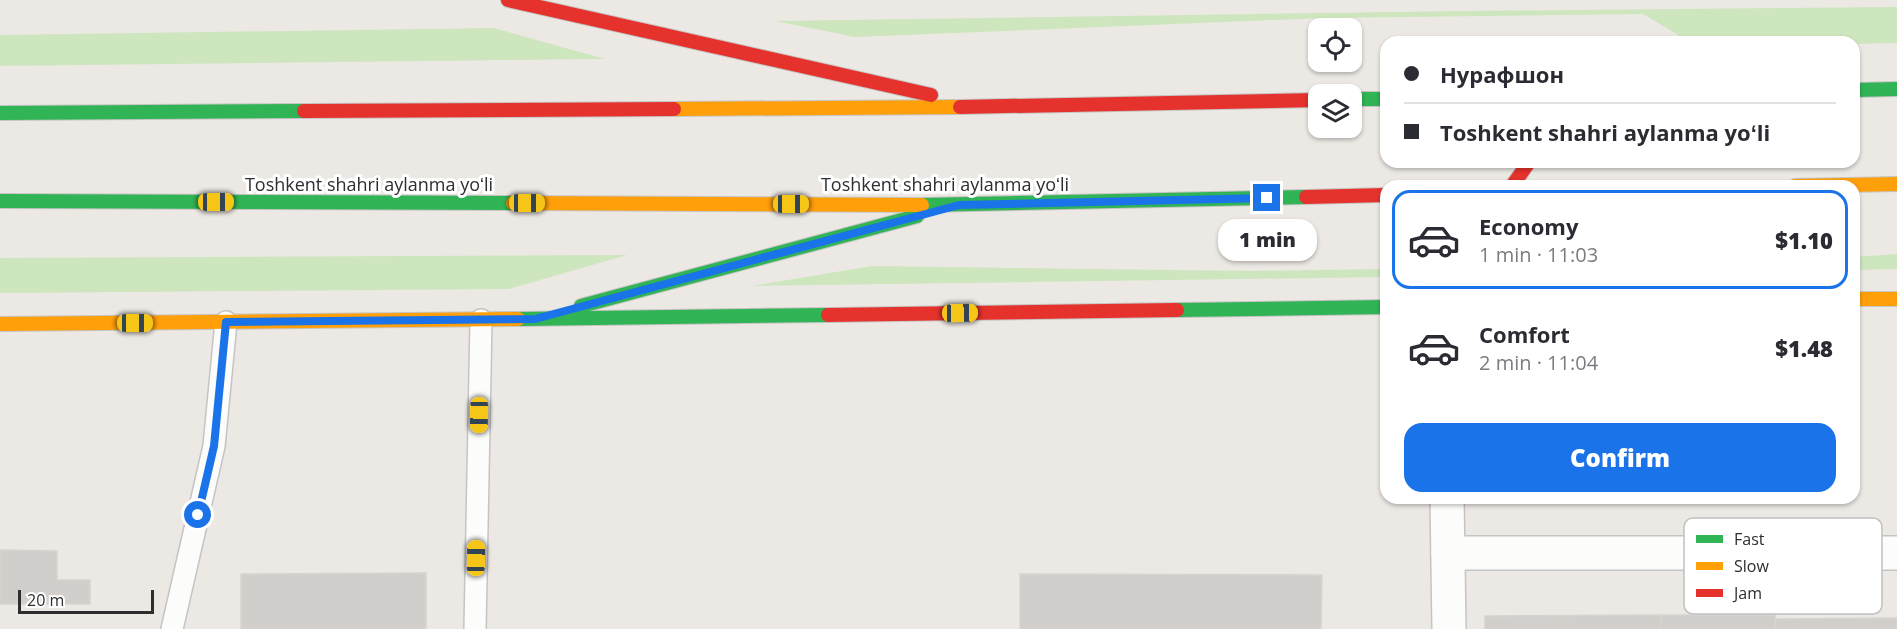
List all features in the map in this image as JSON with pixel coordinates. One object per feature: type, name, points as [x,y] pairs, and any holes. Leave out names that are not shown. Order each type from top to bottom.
[{"type":"highway","points":[[508,0],[988,107]]},
{"type":"highway","points":[[1860,90],[1897,89]]},
{"type":"highway","points":[[1362,99],[1380,99]]},
{"type":"highway","points":[[0,113],[988,107],[1308,100]]},
{"type":"highway","points":[[1860,185],[1897,184]]},
{"type":"highway","name":"Toshkent shahri aylanma yoʻli","points":[[0,201],[959,205],[1380,195]]},
{"type":"highway","points":[[535,319],[959,205]]},
{"type":"highway","points":[[1860,299],[1897,298]]},
{"type":"highway","points":[[0,324],[481,320],[1380,307]]},
{"type":"street","points":[[1447,504],[1449,629]]},
{"type":"street","points":[[1448,553],[1684,553]]},
{"type":"lane","points":[[475,629],[481,320]]},
{"type":"lane","points":[[172,629],[214,446],[226,322]]},
{"type":"green space","points":[[1897,7],[1897,43],[1860,44],[1860,36],[1680,36],[1643,14],[1308,18],[855,37],[775,21]]},
{"type":"green space","points":[[494,28],[605,59],[0,66],[0,35]]},
{"type":"green space","points":[[1897,254],[1897,269],[1860,270],[1860,257]]},
{"type":"green space","points":[[627,255],[509,289],[0,293],[0,258]]},
{"type":"green space","points":[[872,266],[1250,271],[1380,269],[1380,277],[752,286]]},
{"type":"building","points":[[0,550],[57,551],[57,580],[90,580],[90,604],[0,604]]},
{"type":"building","points":[[426,573],[426,629],[241,629],[241,574]]},
{"type":"building","points":[[1020,574],[1322,575],[1321,629],[1020,629]]},
{"type":"building","points":[[1661,615],[1775,615],[1775,629],[1661,629]]},
{"type":"building","points":[[1661,615],[1661,629],[1485,629],[1485,616]]},
{"type":"building","points":[[1897,618],[1897,629],[1775,629],[1775,619]]},
{"type":"traffic: fast","points":[[1860,90],[1897,89]]},
{"type":"traffic: fast","points":[[1362,99],[1380,99]]},
{"type":"traffic: fast","points":[[0,113],[304,111]]},
{"type":"traffic: fast","points":[[922,205],[1306,197]]},
{"type":"traffic: fast","points":[[0,201],[513,203]]},
{"type":"traffic: fast","points":[[581,306],[917,216]]},
{"type":"traffic: fast","points":[[1177,310],[1380,307]]},
{"type":"traffic: fast","points":[[518,319],[828,315]]},
{"type":"traffic: slow","points":[[674,109],[960,107]]},
{"type":"traffic: slow","points":[[1860,185],[1897,184]]},
{"type":"traffic: slow","points":[[513,203],[922,205]]},
{"type":"traffic: slow","points":[[1860,299],[1897,299]]},
{"type":"traffic: slow","points":[[0,324],[518,319]]},
{"type":"traffic: jam","points":[[508,0],[931,95]]},
{"type":"traffic: jam","points":[[960,107],[1308,100]]},
{"type":"traffic: jam","points":[[304,111],[674,109]]},
{"type":"traffic: jam","points":[[1516,180],[1525,168]]},
{"type":"traffic: jam","points":[[1306,197],[1380,195]]},
{"type":"traffic: jam","points":[[828,315],[1177,310]]},
{"type":"route","points":[[198,515],[214,446],[226,322],[535,319],[959,205],[1267,198]]}]
